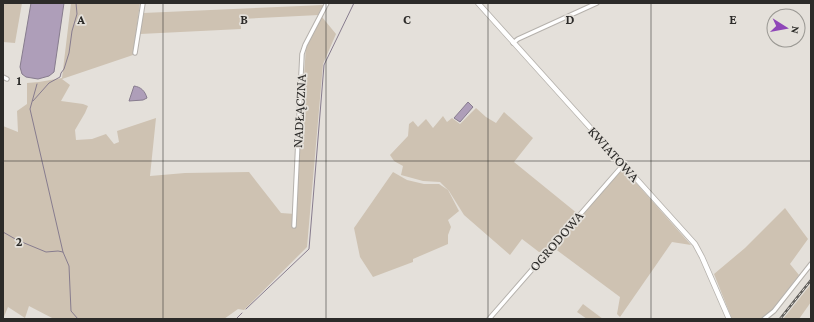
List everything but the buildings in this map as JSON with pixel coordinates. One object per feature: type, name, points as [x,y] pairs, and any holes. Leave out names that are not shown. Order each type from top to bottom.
[{"type":"street","points":[[135,53],[143,3]]},
{"type":"street","name":"NADŁĄCZNA","points":[[294,226],[302,54],[305,45],[328,3]]},
{"type":"street","name":"KWIATOWA","points":[[478,3],[695,244],[729,319]]},
{"type":"street","points":[[513,43],[518,39],[597,3]]},
{"type":"street","name":"OGRODOWA","points":[[489,319],[624,164]]},
{"type":"street","points":[[764,319],[774,311],[811,264]]},
{"type":"shaded area","points":[[3,3],[22,3],[15,43],[3,42]]},
{"type":"shaded area","points":[[31,3],[64,3],[54,72],[49,76],[38,79],[26,77],[22,74],[20,67]]},
{"type":"shaded area","points":[[71,3],[140,3],[133,55],[62,79],[70,85],[61,101],[88,106],[75,130],[76,140],[92,139],[106,134],[114,144],[119,142],[117,131],[156,118],[150,176],[185,173],[249,172],[281,213],[295,214],[306,46],[322,17],[336,34],[323,64],[307,247],[244,310],[238,309],[224,319],[54,319],[29,306],[25,318],[8,307],[3,319],[3,126],[18,132],[17,111],[27,104],[27,83],[62,78]]},
{"type":"shaded area","points":[[324,5],[319,15],[241,19],[241,29],[140,34],[143,13]]},
{"type":"shaded area","points":[[134,86],[139,87],[145,93],[147,98],[143,100],[129,101]]},
{"type":"shaded area","points":[[468,102],[473,107],[460,122],[454,118]]},
{"type":"shaded area","points":[[476,108],[496,123],[504,112],[533,138],[514,162],[578,214],[546,251],[539,252],[522,239],[510,255],[464,215],[449,191],[440,182],[423,181],[401,175],[403,166],[394,161],[390,155],[408,136],[409,124],[413,121],[418,127],[426,119],[433,128],[443,116],[447,122],[452,118],[460,124]]},
{"type":"shaded area","points":[[622,167],[691,245],[672,242],[620,317],[617,314],[620,297],[554,248]]},
{"type":"shaded area","points":[[393,172],[407,180],[424,184],[439,184],[448,190],[459,211],[448,220],[451,227],[448,235],[448,244],[413,259],[413,262],[373,277],[360,257],[354,228]]},
{"type":"shaded area","points":[[785,208],[808,239],[790,264],[799,275],[765,319],[732,319],[714,274],[745,248]]},
{"type":"shaded area","points":[[811,284],[811,302],[799,319],[783,319]]},
{"type":"shaded area","points":[[583,304],[603,319],[587,319],[577,312]]},
{"type":"waterway","points":[[33,101],[49,83],[60,77],[64,69],[77,14],[76,3]]},
{"type":"waterway","points":[[246,309],[309,249],[324,65],[354,3]]},
{"type":"waterway","points":[[37,84],[30,109],[63,252]]},
{"type":"waterway","points":[[3,232],[17,240],[46,252],[63,252],[69,266],[71,311],[78,319]]},
{"type":"waterway","points":[[236,319],[242,313]]},
{"type":"railway","points":[[780,319],[811,280]]}]
